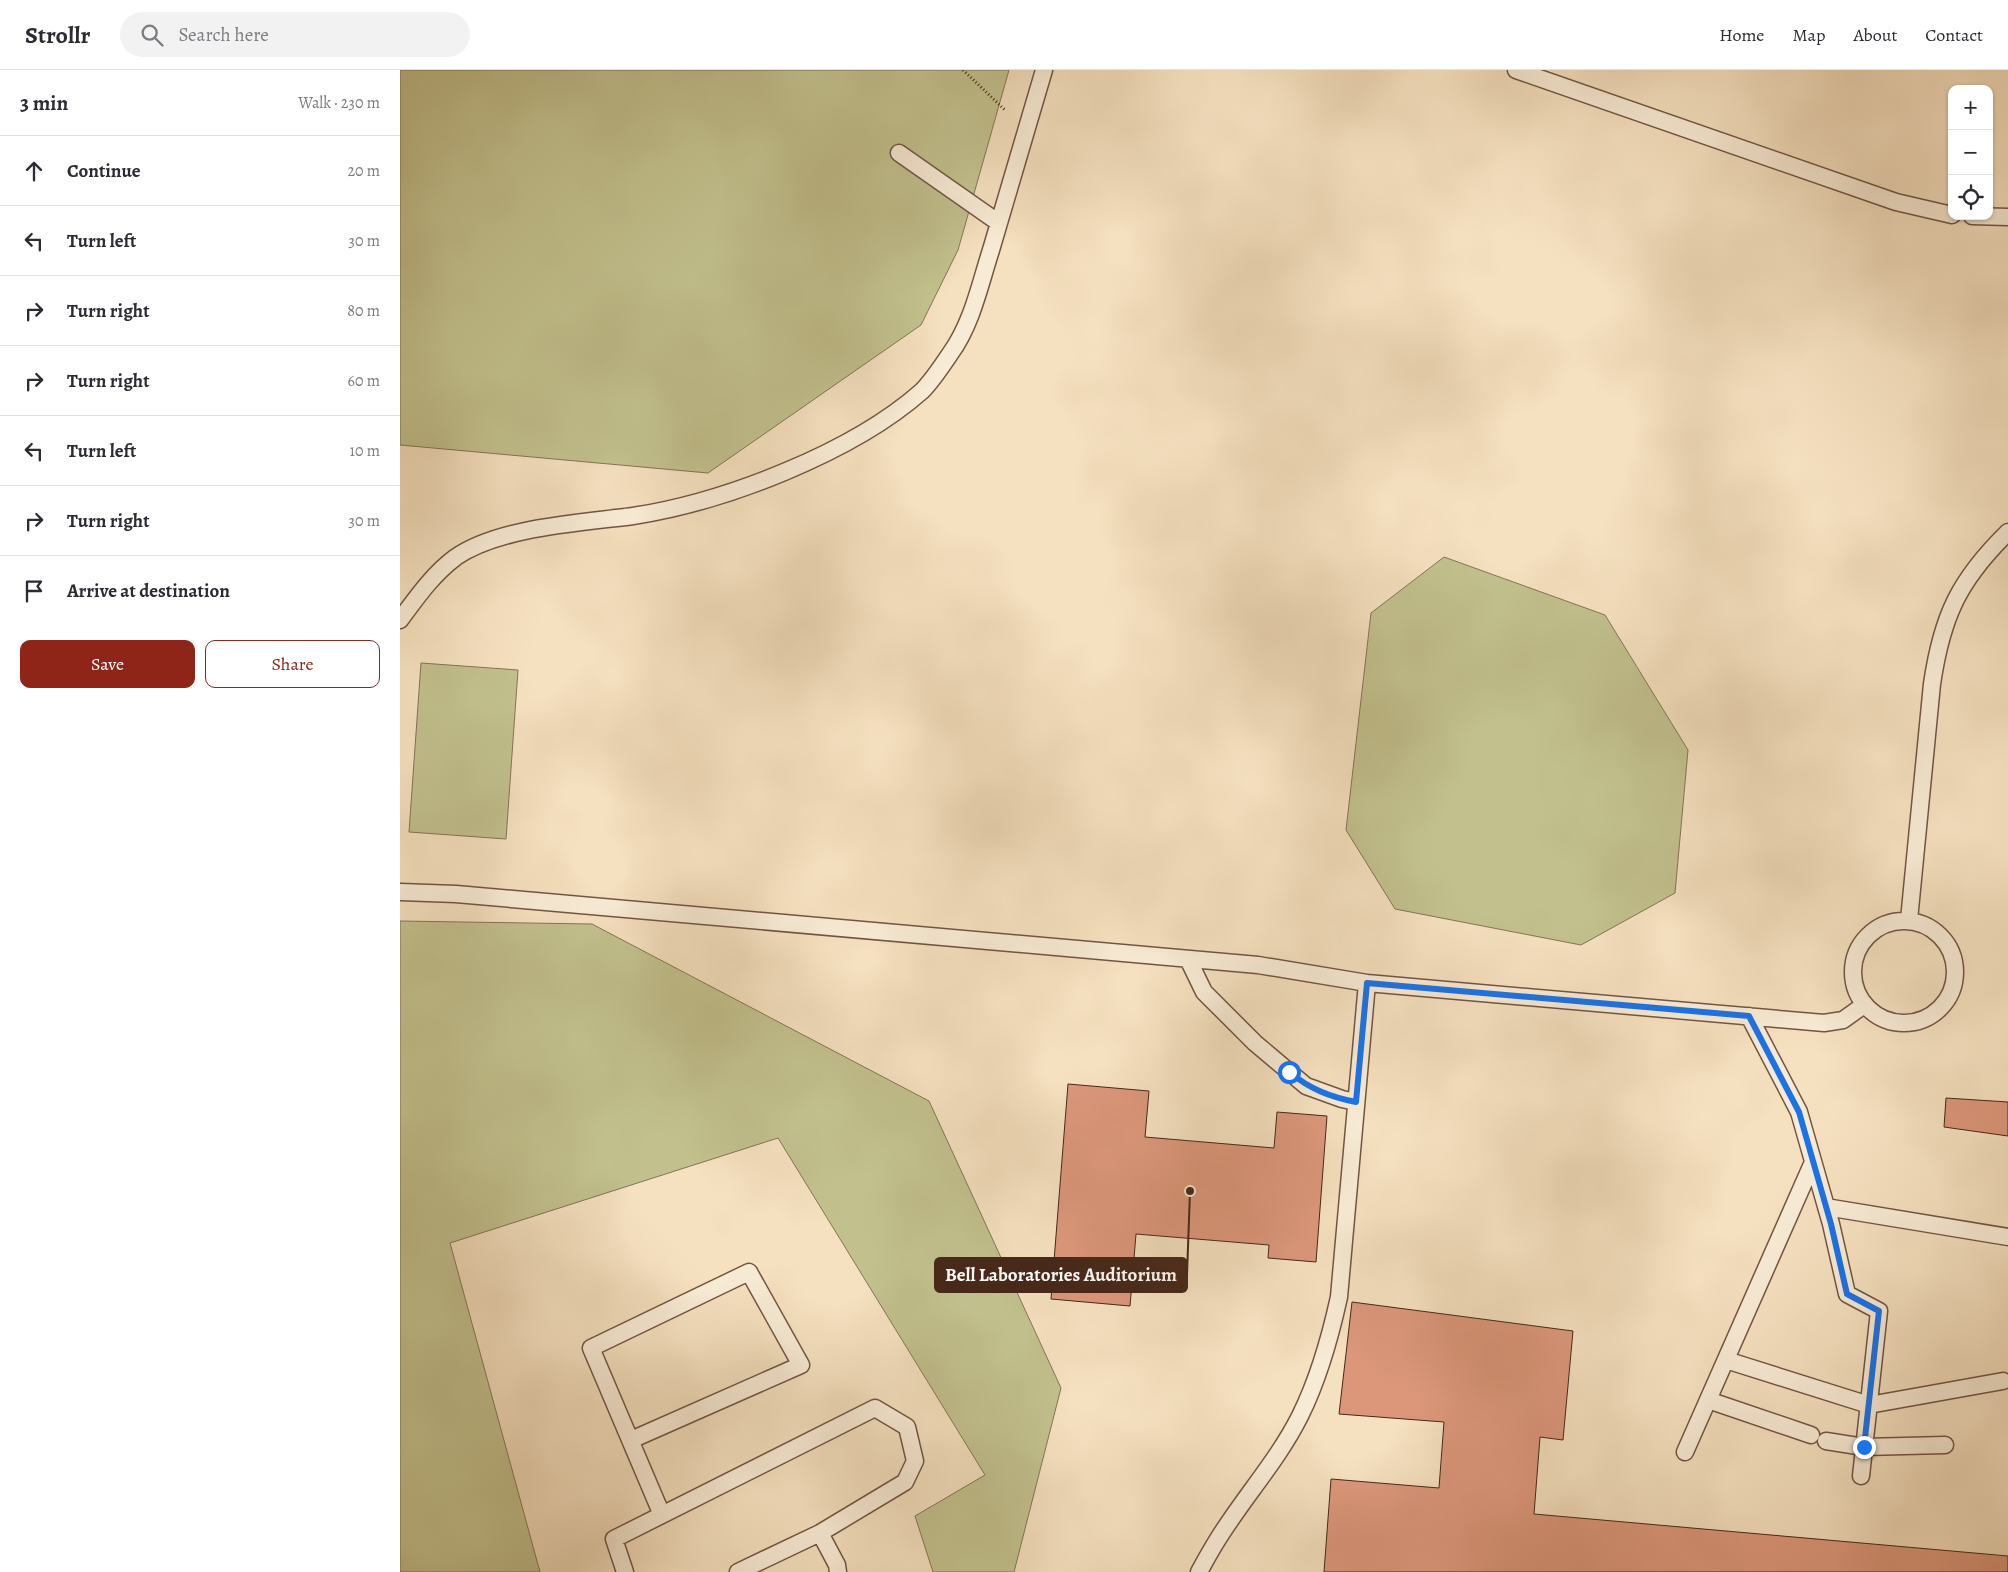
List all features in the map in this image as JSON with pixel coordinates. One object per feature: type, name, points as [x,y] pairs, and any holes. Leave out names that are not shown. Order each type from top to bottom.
[{"type":"lane","points":[[400,620],[429,581],[457,557],[495,538],[656,512],[701,502],[793,467],[842,444],[884,419],[923,390],[952,352],[973,310],[1044,70]]},
{"type":"lane","points":[[1516,70],[1896,202],[1948,214]]},
{"type":"lane","points":[[899,153],[999,223]]},
{"type":"lane","points":[[1993,217],[2008,217]]},
{"type":"lane","points":[[1909,920],[1937,649],[1948,614],[1964,584],[1986,553],[2008,532]]},
{"type":"lane","points":[[400,892],[466,894],[1188,958],[1258,965],[1367,983],[1824,1023],[1843,1020],[1864,1005]]},
{"type":"lane","points":[[1909,920],[1929,926],[1945,939],[1954,957],[1956,978],[1950,997],[1937,1013],[1919,1022],[1899,1024],[1880,1018],[1864,1005],[1854,987],[1853,967],[1859,947],[1871,932],[1889,922],[1909,920]]},
{"type":"lane","points":[[1188,958],[1204,992],[1255,1043],[1306,1086],[1356,1102]]},
{"type":"lane","points":[[1199,1572],[1218,1538],[1273,1460],[1300,1417],[1320,1372],[1328,1345],[1339,1297],[1367,983]]},
{"type":"lane","points":[[1749,1016],[1799,1112],[1826,1207],[1847,1294],[1879,1311],[1861,1476]]},
{"type":"lane","points":[[1685,1452],[1813,1162]]},
{"type":"lane","points":[[1826,1207],[2008,1237]]},
{"type":"lane","points":[[631,1440],[801,1365],[749,1272],[591,1348],[662,1515]]},
{"type":"lane","points":[[1726,1360],[1869,1405],[2003,1381]]},
{"type":"lane","points":[[1708,1400],[1811,1435]]},
{"type":"lane","points":[[626,1572],[614,1538],[875,1408],[907,1427],[915,1461],[905,1482],[820,1533],[738,1572]]},
{"type":"lane","points":[[1826,1441],[1864,1447],[1945,1445]]},
{"type":"lane","points":[[820,1533],[837,1565],[838,1572]]},
{"type":"path","points":[[963,70],[1026,131]]},
{"type":"shaded area","points":[[400,70],[1009,70],[958,250],[921,325],[708,473],[400,445]]},
{"type":"shaded area","points":[[1444,557],[1605,615],[1688,750],[1675,893],[1581,945],[1395,909],[1346,830],[1371,613]]},
{"type":"shaded area","points":[[421,663],[518,670],[506,839],[409,832]]},
{"type":"shaded area","points":[[400,921],[592,924],[929,1101],[1061,1388],[1014,1572],[933,1572],[915,1516],[985,1475],[778,1138],[450,1243],[540,1572],[400,1572]]},
{"type":"building","points":[[1068,1084],[1149,1091],[1145,1137],[1274,1148],[1277,1112],[1327,1116],[1316,1262],[1268,1258],[1269,1245],[1136,1234],[1130,1306],[1051,1299]]},
{"type":"building","points":[[1946,1098],[2008,1102],[2008,1136],[1944,1127]]},
{"type":"building","points":[[1352,1302],[1573,1331],[1563,1440],[1540,1437],[1534,1514],[2008,1556],[2008,1572],[1324,1572],[1331,1479],[1439,1488],[1444,1422],[1339,1414]]},
{"type":"place","name":"Bell Laboratories Auditorium","points":[[1190,1191]]},
{"type":"route","points":[[1289,1072],[1306,1086],[1356,1102],[1367,983],[1749,1016],[1799,1112],[1831,1224],[1847,1294],[1879,1311],[1864,1447]]}]
